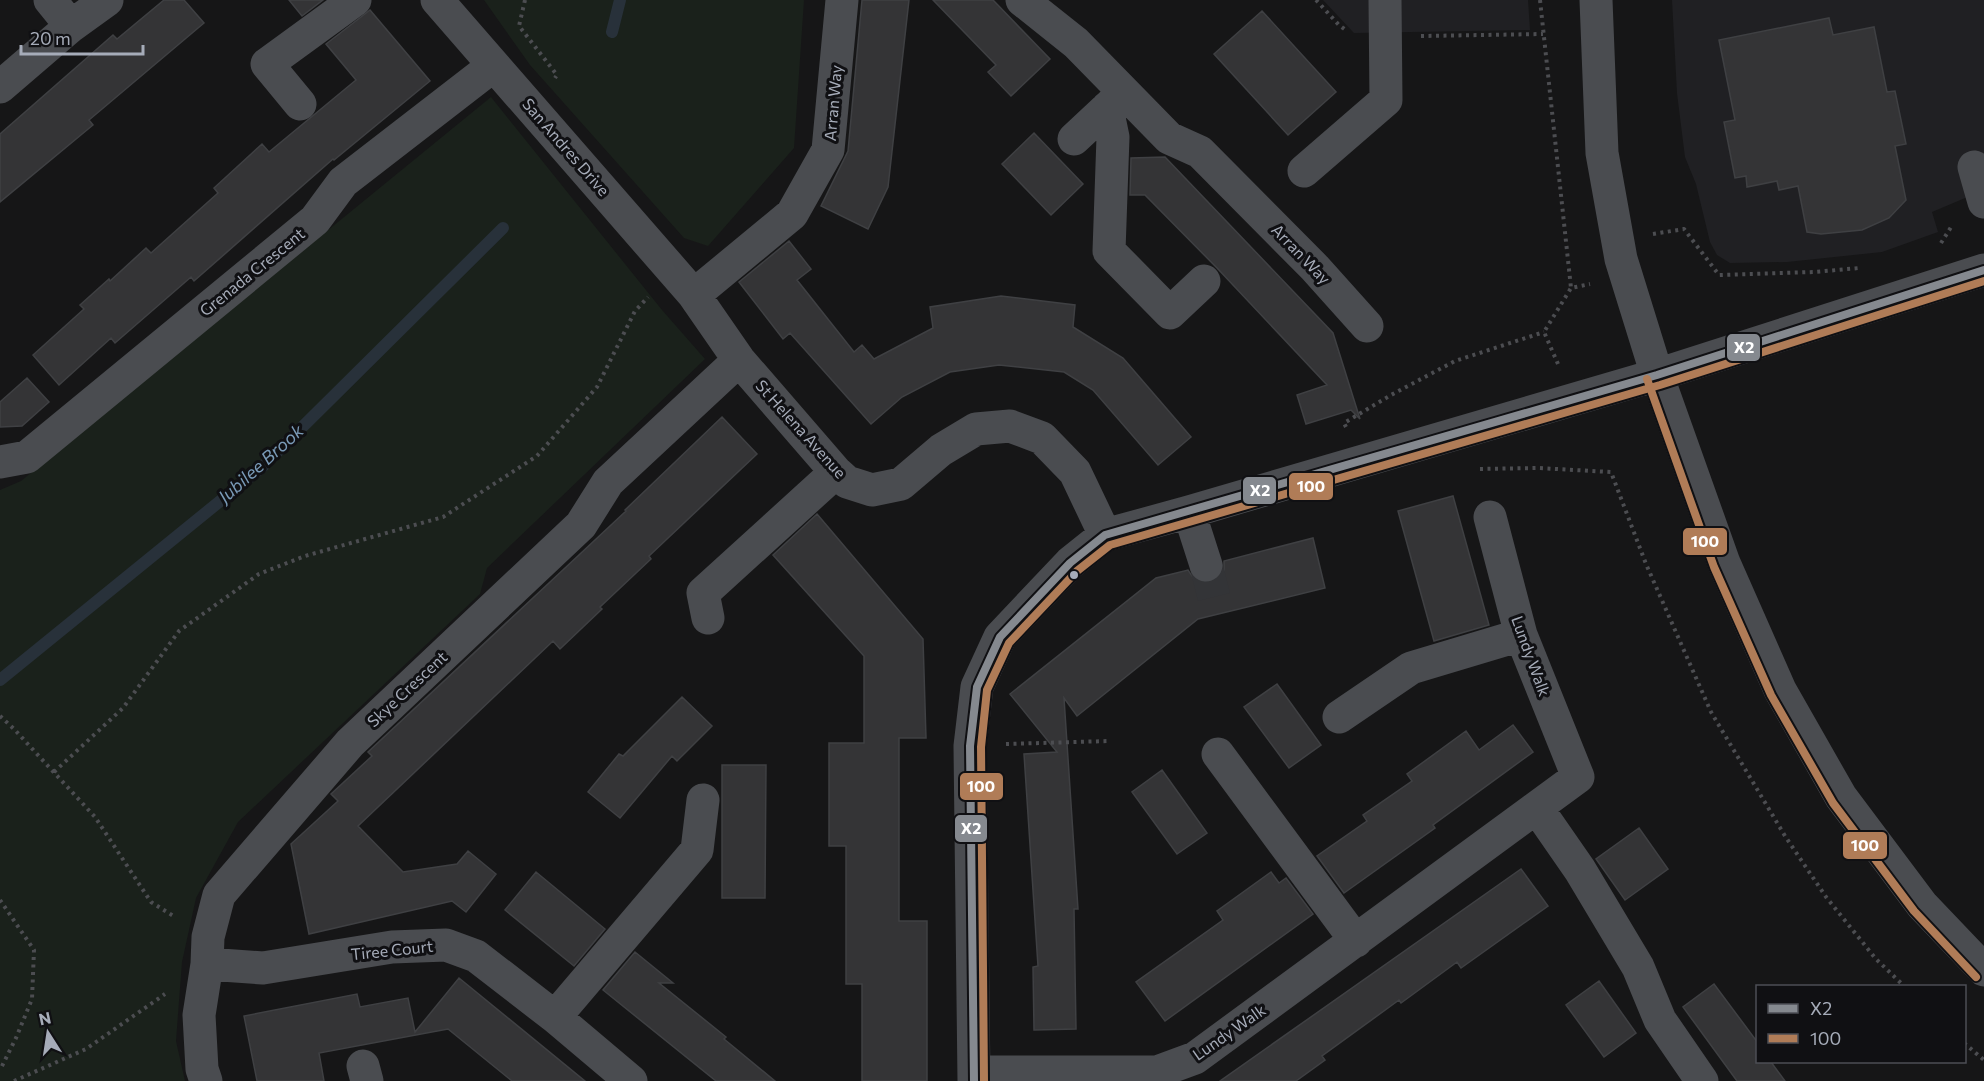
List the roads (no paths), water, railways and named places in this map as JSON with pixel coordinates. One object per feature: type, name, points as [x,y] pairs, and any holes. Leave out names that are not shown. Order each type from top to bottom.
[{"type":"street","points":[[50,0],[71,26]]},
{"type":"street","points":[[0,87],[71,26],[107,0]]},
{"type":"street","points":[[300,104],[267,64],[355,0]]},
{"type":"street","name":"San Andres Drive","points":[[437,0],[683,283]]},
{"type":"street","name":"Arran Way","points":[[683,283],[792,214],[828,150],[842,0]]},
{"type":"street","name":"Arran Way","points":[[1022,0],[1076,43],[1115,100],[1169,138],[1200,152],[1315,268],[1367,326]]},
{"type":"street","points":[[1304,171],[1386,100],[1385,0]]},
{"type":"street","points":[[1596,0],[1602,153],[1622,259],[1657,375],[1724,563],[1780,690],[1841,797],[1922,905],[1984,970]]},
{"type":"street","name":"Grenada Crescent","points":[[0,462],[27,457],[315,220],[343,182],[493,66]]},
{"type":"street","points":[[1074,139],[1115,100]]},
{"type":"street","points":[[1115,100],[1108,251],[1170,313],[1204,281]]},
{"type":"street","points":[[974,1077],[969,746],[977,687],[1000,637],[1070,563],[1105,535],[1657,375],[1984,270]]},
{"type":"street","name":"St Helena Avenue","points":[[683,283],[739,360],[847,482],[872,490],[901,484],[941,450],[976,429],[1010,426],[1042,438],[1075,472],[1105,535]]},
{"type":"street","name":"Skye Crescent","points":[[206,1081],[202,1069],[199,1015],[207,951],[219,895],[350,743],[580,525],[608,482],[739,360]]},
{"type":"street","points":[[708,618],[703,593],[836,472]]},
{"type":"street","points":[[1189,512],[1206,565]]},
{"type":"street","name":"Lundy Walk","points":[[974,1077],[1157,1072],[1195,1059],[1578,777],[1521,635],[1490,517]]},
{"type":"street","points":[[1339,717],[1411,668],[1521,635]]},
{"type":"street","points":[[1218,754],[1356,941]]},
{"type":"street","points":[[555,1017],[697,850],[703,800]]},
{"type":"street","points":[[1537,808],[1580,870],[1638,967],[1660,1020],[1702,1081]]},
{"type":"street","name":"Tiree Court","points":[[207,951],[263,968],[392,947],[447,945],[476,956],[555,1017],[631,1081]]},
{"type":"waterway","name":"Jubilee Brook","points":[[612,32],[620,0]]},
{"type":"waterway","name":"Jubilee Brook","points":[[0,680],[262,467],[503,228]]},
{"type":"tunnel","points":[[1206,565],[1217,609]]}]
